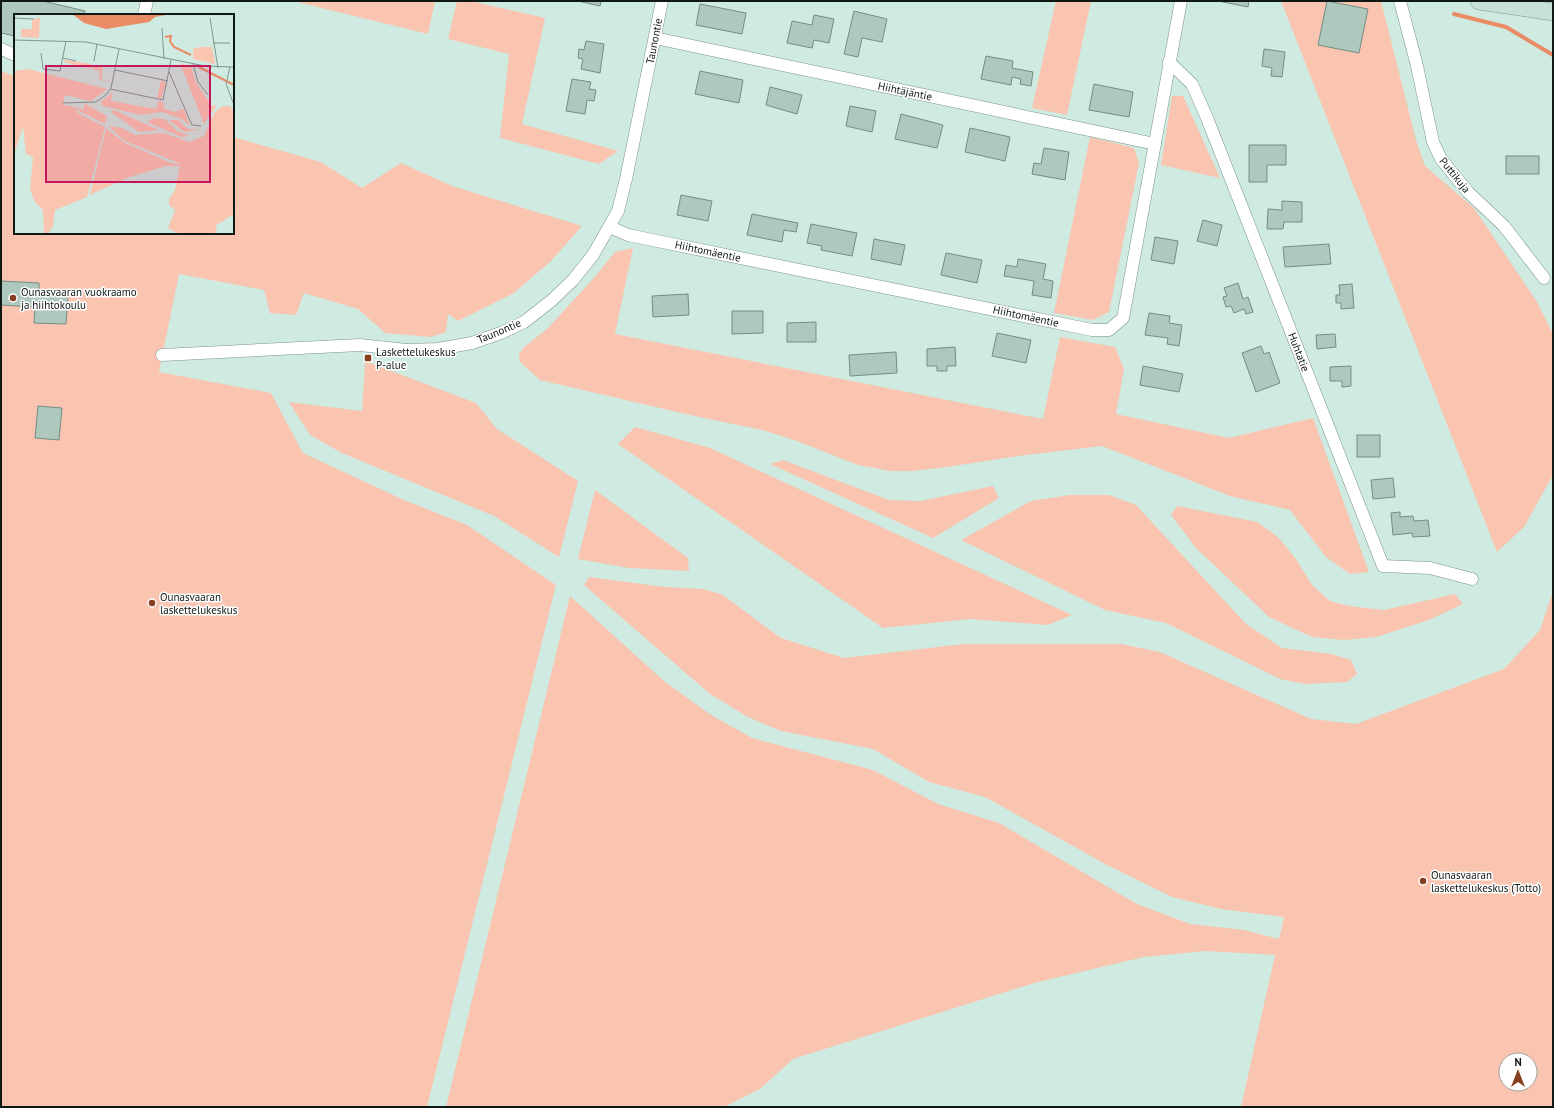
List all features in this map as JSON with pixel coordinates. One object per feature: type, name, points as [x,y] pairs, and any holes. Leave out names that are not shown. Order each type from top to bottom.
[{"type":"street","points":[[144,14],[147,1]]},
{"type":"street","name":"Taunontie","points":[[162,355],[360,345],[412,350],[438,349],[472,343],[501,333],[524,322],[551,301],[583,267],[610,227],[618,211],[626,179],[662,1]]},
{"type":"street","name":"Hiihtomäentie","points":[[610,227],[628,235],[1092,330],[1109,330],[1123,318],[1181,1]]},
{"type":"street","name":"Puttikuja","points":[[1400,1],[1417,66],[1433,142],[1441,159],[1452,175],[1504,226],[1544,278]]},
{"type":"street","points":[[1479,1],[1553,12]]},
{"type":"street","name":"Hiihtäjäntie","points":[[655,38],[1155,144]]},
{"type":"street","points":[[1,49],[14,55]]},
{"type":"street","name":"Huhtatie","points":[[1169,62],[1192,84],[1207,118],[1384,566],[1430,568],[1472,579]]},
{"type":"shaded area","points":[[293,1],[435,1],[428,34]]},
{"type":"shaded area","points":[[457,1],[470,1],[545,18],[522,124],[618,151],[599,164],[500,138],[509,54],[448,39]]},
{"type":"shaded area","points":[[1056,1],[1091,1],[1067,115],[1032,108]]},
{"type":"shaded area","points":[[1281,1],[1381,1],[1416,140],[1425,166],[1474,208],[1537,302],[1553,334],[1553,475],[1524,527],[1497,552]]},
{"type":"shaded area","name":"Ounasvaaran laskettelukeskus","points":[[1,71],[14,76],[14,234],[234,234],[234,137],[321,162],[362,188],[401,163],[452,186],[582,226],[551,261],[514,293],[458,321],[448,314],[446,332],[431,337],[385,333],[358,309],[304,293],[296,315],[270,313],[264,290],[179,274],[159,372],[271,393],[303,453],[404,500],[467,525],[556,585],[427,1107],[1,1107]]},
{"type":"shaded area","points":[[1172,96],[1183,96],[1220,178],[1161,165]]},
{"type":"shaded area","points":[[1090,137],[1134,148],[1139,163],[1109,312],[1093,320],[1054,313]]},
{"type":"shaded area","points":[[633,248],[615,334],[1043,419],[1060,337],[1115,347],[1124,369],[1116,414],[1229,438],[1313,418],[1369,572],[1350,574],[1326,557],[1290,510],[1230,496],[1102,446],[1018,456],[947,467],[913,471],[890,471],[858,465],[797,441],[766,431],[540,380],[520,362],[519,354],[523,348],[548,328],[593,279],[615,252]]},
{"type":"shaded area","points":[[365,361],[476,403],[497,429],[578,481],[559,557],[494,516],[342,453],[310,435],[289,402],[362,411]]},
{"type":"shaded area","points":[[635,427],[710,448],[1072,615],[1048,625],[970,619],[883,628],[618,444]]},
{"type":"shaded area","points":[[783,460],[889,500],[921,501],[993,486],[999,498],[933,538],[770,464]]},
{"type":"shaded area","points":[[595,490],[688,558],[689,571],[629,568],[578,559]]},
{"type":"shaded area","points":[[1070,495],[1109,495],[1136,505],[1246,624],[1282,648],[1332,654],[1351,660],[1357,674],[1347,682],[1305,684],[1280,679],[1166,623],[1105,610],[961,540],[1031,501]]},
{"type":"shaded area","points":[[1177,506],[1257,522],[1278,537],[1296,559],[1312,585],[1330,601],[1349,606],[1384,610],[1455,594],[1463,604],[1429,620],[1376,637],[1344,640],[1312,637],[1269,617],[1196,548],[1171,515]]},
{"type":"shaded area","points":[[589,577],[665,587],[704,589],[723,595],[781,638],[844,658],[963,644],[1121,644],[1160,652],[1311,719],[1356,724],[1504,669],[1540,630],[1553,591],[1553,1107],[1241,1107],[1275,955],[1205,951],[1144,957],[1034,983],[793,1059],[760,1089],[724,1107],[446,1107],[570,596],[664,681],[711,715],[752,738],[873,770],[938,804],[999,823],[1137,904],[1190,924],[1244,930],[1279,939],[1284,917],[1221,909],[1172,897],[1107,865],[985,797],[929,782],[873,749],[781,731],[748,717],[710,694],[584,585]]},
{"type":"building","points":[[1,1],[43,1],[85,11],[84,14],[14,14],[14,36],[1,33]]},
{"type":"building","points":[[578,1],[601,1],[600,6]]},
{"type":"building","points":[[1218,1],[1249,1],[1248,7]]},
{"type":"building","points":[[1327,1],[1368,9],[1359,53],[1318,45]]},
{"type":"building","points":[[700,4],[746,13],[742,34],[696,25]]},
{"type":"building","points":[[854,11],[887,19],[882,42],[862,38],[858,57],[844,54]]},
{"type":"building","points":[[814,15],[834,19],[829,43],[814,40],[812,48],[787,43],[792,21],[812,25]]},
{"type":"building","points":[[586,41],[604,44],[600,73],[581,69],[583,59],[578,58],[579,49],[584,50]]},
{"type":"building","points":[[1264,49],[1285,52],[1282,77],[1271,76],[1272,68],[1262,66]]},
{"type":"building","points":[[986,56],[1013,61],[1012,68],[1033,72],[1031,86],[1020,84],[1021,79],[1012,77],[1011,85],[981,79]]},
{"type":"building","points":[[700,71],[743,80],[739,103],[695,94]]},
{"type":"building","points":[[572,79],[591,82],[589,89],[596,90],[594,101],[587,100],[585,114],[566,111]]},
{"type":"building","points":[[1094,84],[1133,92],[1129,117],[1089,110]]},
{"type":"building","points":[[770,87],[802,95],[797,114],[766,105]]},
{"type":"building","points":[[850,106],[876,111],[872,132],[846,126]]},
{"type":"building","points":[[901,114],[943,125],[937,148],[895,139]]},
{"type":"building","points":[[970,128],[1010,137],[1005,161],[965,152]]},
{"type":"building","points":[[1249,145],[1286,145],[1286,165],[1267,165],[1267,182],[1249,182]]},
{"type":"building","points":[[1044,148],[1069,152],[1065,180],[1032,174],[1034,163],[1041,164]]},
{"type":"building","points":[[1506,156],[1539,156],[1539,174],[1506,174]]},
{"type":"building","points":[[681,195],[712,201],[708,221],[677,215]]},
{"type":"building","points":[[1282,201],[1302,202],[1302,222],[1284,222],[1283,229],[1267,229],[1268,209],[1282,210]]},
{"type":"building","points":[[752,214],[798,223],[796,232],[784,230],[782,242],[747,235]]},
{"type":"building","points":[[1203,220],[1222,225],[1217,246],[1197,241]]},
{"type":"building","points":[[811,224],[857,233],[852,256],[821,250],[822,246],[807,243]]},
{"type":"building","points":[[1155,237],[1178,241],[1174,264],[1151,260]]},
{"type":"building","points":[[874,239],[905,245],[901,265],[871,259]]},
{"type":"building","points":[[1329,244],[1331,264],[1285,267],[1283,247]]},
{"type":"building","points":[[946,253],[982,260],[977,283],[941,275]]},
{"type":"building","points":[[1018,259],[1046,264],[1043,279],[1053,281],[1051,298],[1032,295],[1034,281],[1004,276],[1006,265],[1017,267]]},
{"type":"building","points":[[1,281],[39,283],[39,295],[68,296],[66,324],[34,323],[35,307],[1,305]]},
{"type":"building","points":[[1238,283],[1243,299],[1248,297],[1253,312],[1246,314],[1244,309],[1234,313],[1231,306],[1226,307],[1223,297],[1227,296],[1224,288]]},
{"type":"building","points":[[1352,284],[1354,308],[1341,309],[1341,303],[1336,303],[1336,295],[1340,295],[1339,285]]},
{"type":"building","points":[[688,294],[689,315],[653,317],[652,296]]},
{"type":"building","points":[[732,311],[763,311],[763,333],[732,334]]},
{"type":"building","points":[[1149,313],[1170,316],[1169,323],[1182,325],[1179,346],[1167,344],[1168,338],[1145,335]]},
{"type":"building","points":[[816,322],[816,342],[787,342],[787,323]]},
{"type":"building","points":[[997,333],[1031,340],[1026,363],[992,356]]},
{"type":"building","points":[[1335,334],[1336,347],[1317,349],[1316,335]]},
{"type":"building","points":[[1261,346],[1264,354],[1269,352],[1280,383],[1256,392],[1242,353]]},
{"type":"building","points":[[955,347],[956,366],[947,366],[947,371],[937,371],[937,366],[927,366],[927,349]]},
{"type":"building","points":[[896,352],[897,373],[850,376],[849,355]]},
{"type":"building","points":[[1143,366],[1183,374],[1179,392],[1140,385]]},
{"type":"building","points":[[1351,366],[1351,386],[1342,387],[1342,381],[1330,381],[1330,367]]},
{"type":"building","points":[[38,406],[62,408],[59,440],[35,438]]},
{"type":"building","points":[[1357,435],[1380,435],[1380,457],[1357,457]]},
{"type":"building","points":[[1393,478],[1395,497],[1373,499],[1371,480]]},
{"type":"building","points":[[1400,512],[1400,517],[1413,516],[1414,521],[1428,520],[1430,536],[1413,537],[1412,533],[1393,535],[1391,513]]},
{"type":"waterway","points":[[1454,14],[1506,27],[1553,55]]},
{"type":"place","name":"Ounasvaaran vuokraamo ja hiihtokoulu","points":[[13,298]]},
{"type":"place","name":"Laskettelukeskus P-alue","points":[[368,358]]},
{"type":"place","name":"Ounasvaaran laskettelukeskus","points":[[152,603]]},
{"type":"place","name":"Ounasvaaran laskettelukeskus (Totto)","points":[[1423,881]]}]
